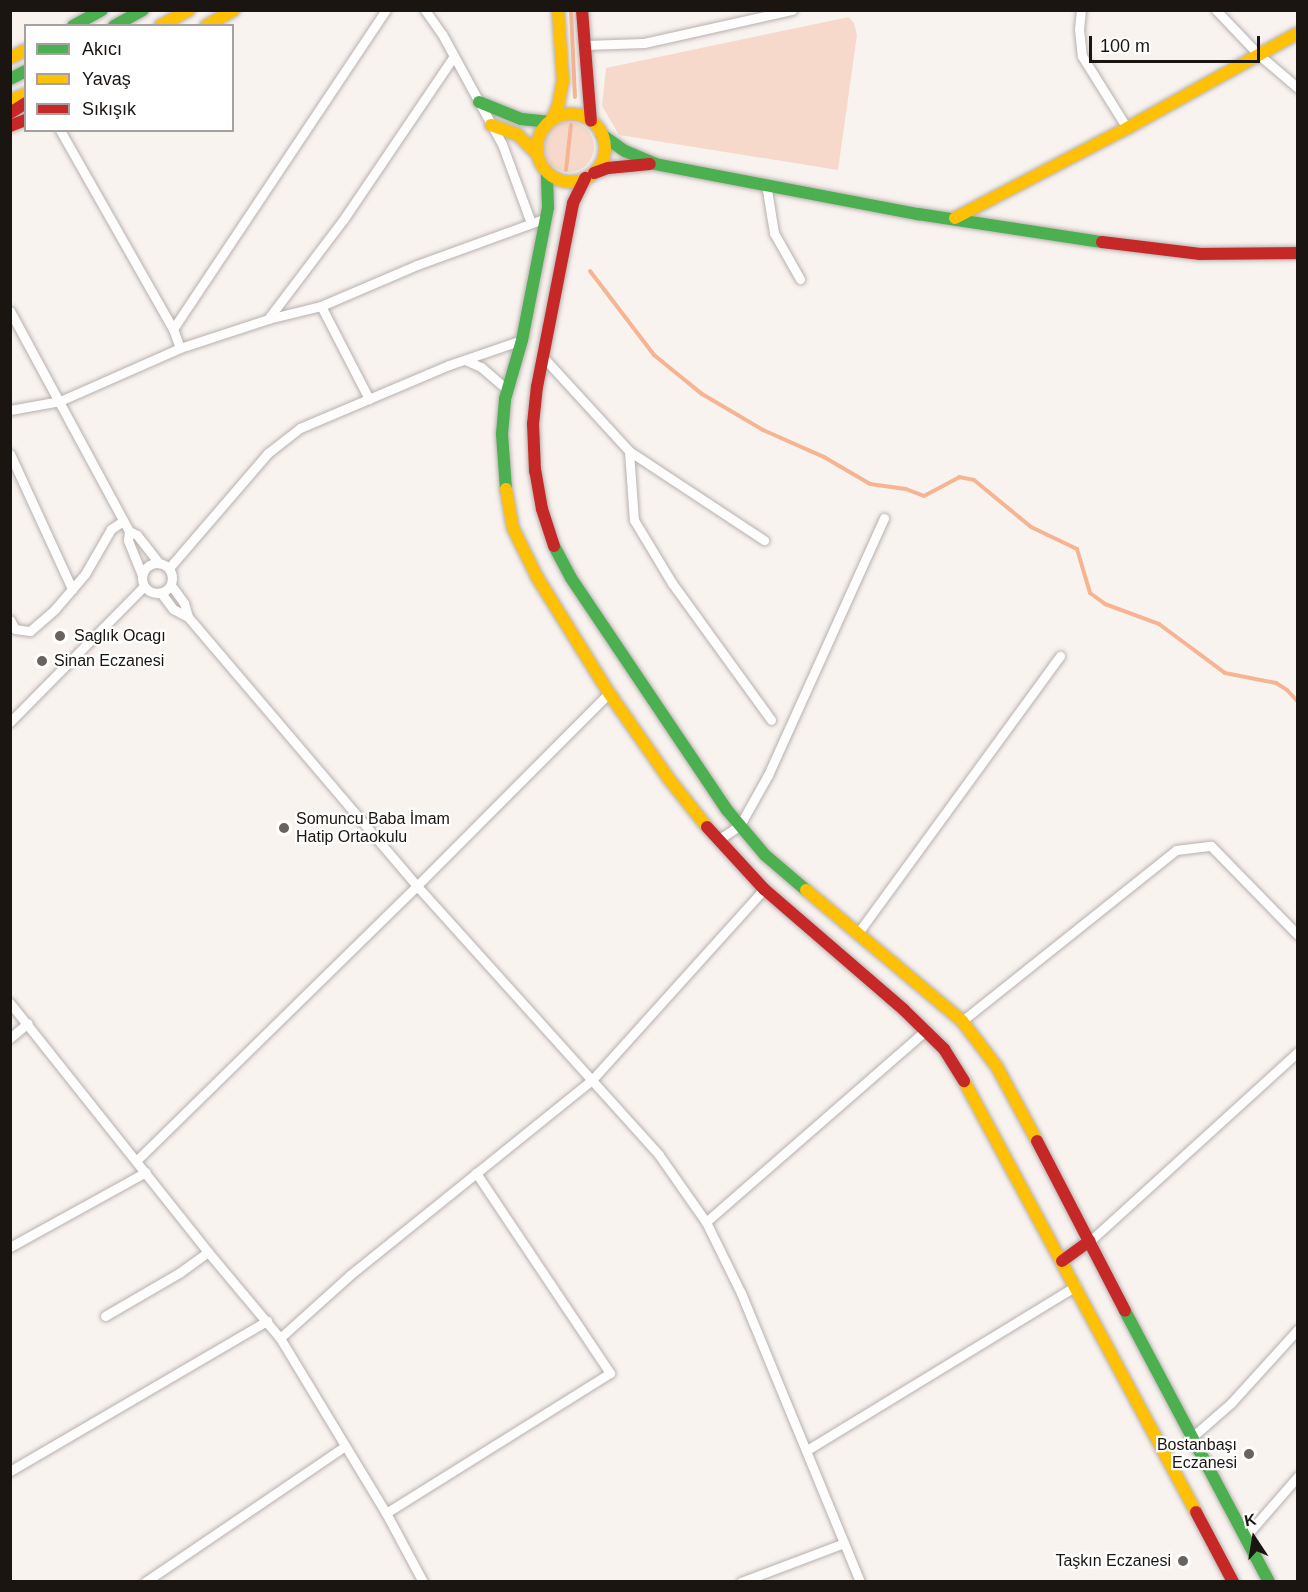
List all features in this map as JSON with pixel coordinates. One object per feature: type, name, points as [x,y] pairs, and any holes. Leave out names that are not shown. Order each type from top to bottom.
[{"type":"main road","points":[[77,24],[102,10]]},
{"type":"main road","points":[[118,24],[143,10]]},
{"type":"main road","points":[[164,24],[189,10]]},
{"type":"main road","points":[[210,24],[234,10]]},
{"type":"main road","points":[[537,154],[538,136],[550,121],[560,100],[563,81],[558,10]]},
{"type":"main road","points":[[582,10],[591,121]]},
{"type":"main road","points":[[954,218],[1127,128],[1298,33]]},
{"type":"main road","points":[[10,58],[24,51]]},
{"type":"main road","points":[[10,79],[24,72]]},
{"type":"main road","points":[[10,101],[24,94]]},
{"type":"main road","points":[[479,102],[520,119],[550,121],[574,114],[591,121],[602,135],[625,151],[654,164],[918,214],[1163,251],[1200,254],[1298,253]]},
{"type":"main road","points":[[10,112],[24,104]]},
{"type":"main road","points":[[491,125],[518,135],[537,154],[547,172],[549,196],[546,218],[522,340],[507,390],[502,434],[502,472],[513,528],[537,577],[609,693],[669,779],[718,840],[764,889],[944,1049],[964,1081],[1076,1286],[1233,1581]]},
{"type":"main road","points":[[602,135],[604,156],[573,203],[537,387],[532,446],[542,509],[554,546],[571,578],[740,825],[765,855],[962,1021],[997,1067],[1191,1438],[1269,1581]]},
{"type":"main road","points":[[547,172],[565,181],[589,176],[608,168],[654,164]]},
{"type":"main road","points":[[1062,1261],[1090,1241]]},
{"type":"street","points":[[173,330],[386,10]]},
{"type":"street","points":[[425,10],[454,56],[513,168],[531,223]]},
{"type":"street","points":[[585,45],[644,43],[792,10]]},
{"type":"street","points":[[1081,10],[1082,56],[1127,128]]},
{"type":"street","points":[[1216,10],[1258,54],[1298,88]]},
{"type":"street","points":[[268,319],[343,220],[454,56]]},
{"type":"street","points":[[61,132],[173,330],[180,348]]},
{"type":"street","points":[[766,184],[774,233],[800,279]]},
{"type":"street","points":[[10,410],[60,401],[180,348],[268,319],[321,306],[417,266],[546,218]]},
{"type":"street","points":[[321,306],[369,399]]},
{"type":"street","points":[[10,311],[129,531],[137,536],[159,563],[169,568],[173,577],[171,585],[161,593],[151,593],[144,586],[128,540],[129,531]]},
{"type":"street","points":[[169,568],[268,453],[300,428],[465,360],[522,340]]},
{"type":"street","points":[[543,357],[629,451],[764,540]]},
{"type":"street","points":[[465,360],[481,367],[507,390]]},
{"type":"street","points":[[629,451],[634,520],[672,583],[771,720]]},
{"type":"street","points":[[10,454],[72,589]]},
{"type":"street","points":[[718,840],[740,825],[768,775],[884,518]]},
{"type":"street","points":[[10,620],[15,628],[30,631],[55,609],[72,589],[111,529],[123,521]]},
{"type":"street","points":[[142,575],[149,565],[159,563]]},
{"type":"street","points":[[171,585],[184,603],[188,617]]},
{"type":"street","points":[[10,722],[144,586]]},
{"type":"street","points":[[161,593],[173,609],[188,617],[417,886],[658,1155],[706,1222],[741,1293],[860,1581]]},
{"type":"street","points":[[858,933],[1060,656]]},
{"type":"street","points":[[137,1160],[417,886],[609,693]]},
{"type":"street","points":[[962,1021],[1176,850],[1211,846],[1298,935]]},
{"type":"street","points":[[280,1338],[350,1275],[592,1080],[764,889]]},
{"type":"street","points":[[10,1003],[208,1252],[280,1338],[386,1513],[423,1581]]},
{"type":"street","points":[[10,1038],[28,1023]]},
{"type":"street","points":[[706,1222],[925,1031]]},
{"type":"street","points":[[1090,1241],[1298,1052]]},
{"type":"street","points":[[10,1247],[146,1172]]},
{"type":"street","points":[[386,1513],[610,1373],[476,1173]]},
{"type":"street","points":[[105,1316],[179,1273],[208,1252]]},
{"type":"street","points":[[807,1450],[1076,1286]]},
{"type":"street","points":[[10,1472],[267,1321]]},
{"type":"street","points":[[1191,1438],[1231,1403],[1298,1329]]},
{"type":"street","points":[[145,1581],[344,1447]]},
{"type":"street","points":[[1245,1537],[1298,1476]]},
{"type":"street","points":[[741,1581],[844,1543]]},
{"type":"shaded area","points":[[849,17],[854,23],[857,35],[838,170],[619,135],[602,106],[606,68]]},
{"type":"shaded area","points":[[569,122],[578,124],[589,133],[594,147],[592,156],[583,167],[569,172],[560,170],[549,161],[544,147],[546,138],[555,127]]},
{"type":"waterway","points":[[571,10],[575,97]]},
{"type":"waterway","points":[[566,170],[571,125]]},
{"type":"waterway","points":[[590,271],[654,355],[702,394],[763,430],[824,457],[870,484],[906,489],[924,496],[959,477],[974,480],[1031,527],[1077,549],[1090,593],[1105,604],[1159,624],[1225,673],[1276,683],[1287,690],[1298,702]]},
{"type":"traffic: fast","points":[[77,24],[102,10]]},
{"type":"traffic: fast","points":[[118,24],[143,10]]},
{"type":"traffic: fast","points":[[10,79],[24,72]]},
{"type":"traffic: fast","points":[[479,102],[521,119],[548,122]]},
{"type":"traffic: fast","points":[[602,135],[625,151],[655,164],[918,214],[1102,242]]},
{"type":"traffic: fast","points":[[506,489],[502,434],[505,399],[522,340],[548,207],[547,172]]},
{"type":"traffic: fast","points":[[554,546],[571,578],[727,810],[765,855],[806,890]]},
{"type":"traffic: fast","points":[[1125,1311],[1269,1582]]},
{"type":"traffic: slow","points":[[164,24],[189,10]]},
{"type":"traffic: slow","points":[[210,24],[234,10]]},
{"type":"traffic: slow","points":[[552,119],[558,106],[563,81],[558,10]]},
{"type":"traffic: slow","points":[[955,218],[1129,127],[1298,33]]},
{"type":"traffic: slow","points":[[10,58],[24,51]]},
{"type":"traffic: slow","points":[[10,101],[24,95]]},
{"type":"traffic: slow","points":[[571,114],[584,117],[595,124],[602,135],[605,148],[602,161],[595,172],[584,179],[571,182],[558,179],[547,172],[540,161],[537,148],[540,135],[547,124],[558,117],[571,114]]},
{"type":"traffic: slow","points":[[491,125],[518,135],[537,154]]},
{"type":"traffic: slow","points":[[506,489],[513,528],[537,577],[609,693],[669,779],[707,827]]},
{"type":"traffic: slow","points":[[806,890],[962,1021],[997,1067],[1037,1141]]},
{"type":"traffic: slow","points":[[964,1081],[1196,1512]]},
{"type":"traffic: jam","points":[[582,10],[591,121]]},
{"type":"traffic: jam","points":[[10,113],[24,104]]},
{"type":"traffic: jam","points":[[10,126],[24,121]]},
{"type":"traffic: jam","points":[[594,173],[608,168],[650,164]]},
{"type":"traffic: jam","points":[[554,546],[542,509],[535,471],[533,424],[537,387],[573,203],[585,178]]},
{"type":"traffic: jam","points":[[1102,242],[1200,254],[1298,253]]},
{"type":"traffic: jam","points":[[707,827],[764,889],[904,1010],[944,1049],[964,1081]]},
{"type":"traffic: jam","points":[[1037,1141],[1125,1311]]},
{"type":"traffic: jam","points":[[1062,1261],[1090,1241]]},
{"type":"traffic: jam","points":[[1196,1512],[1233,1582]]},
{"type":"place","name":"Saglık Ocagı","points":[[60,636]]},
{"type":"place","name":"Sinan Eczanesi","points":[[42,661]]},
{"type":"place","name":"Somuncu Baba İmam Hatip Ortaokulu","points":[[284,828]]},
{"type":"place","name":"Bostanbaşı Eczanesi","points":[[1249,1454]]},
{"type":"place","name":"Taşkın Eczanesi","points":[[1183,1561]]}]
